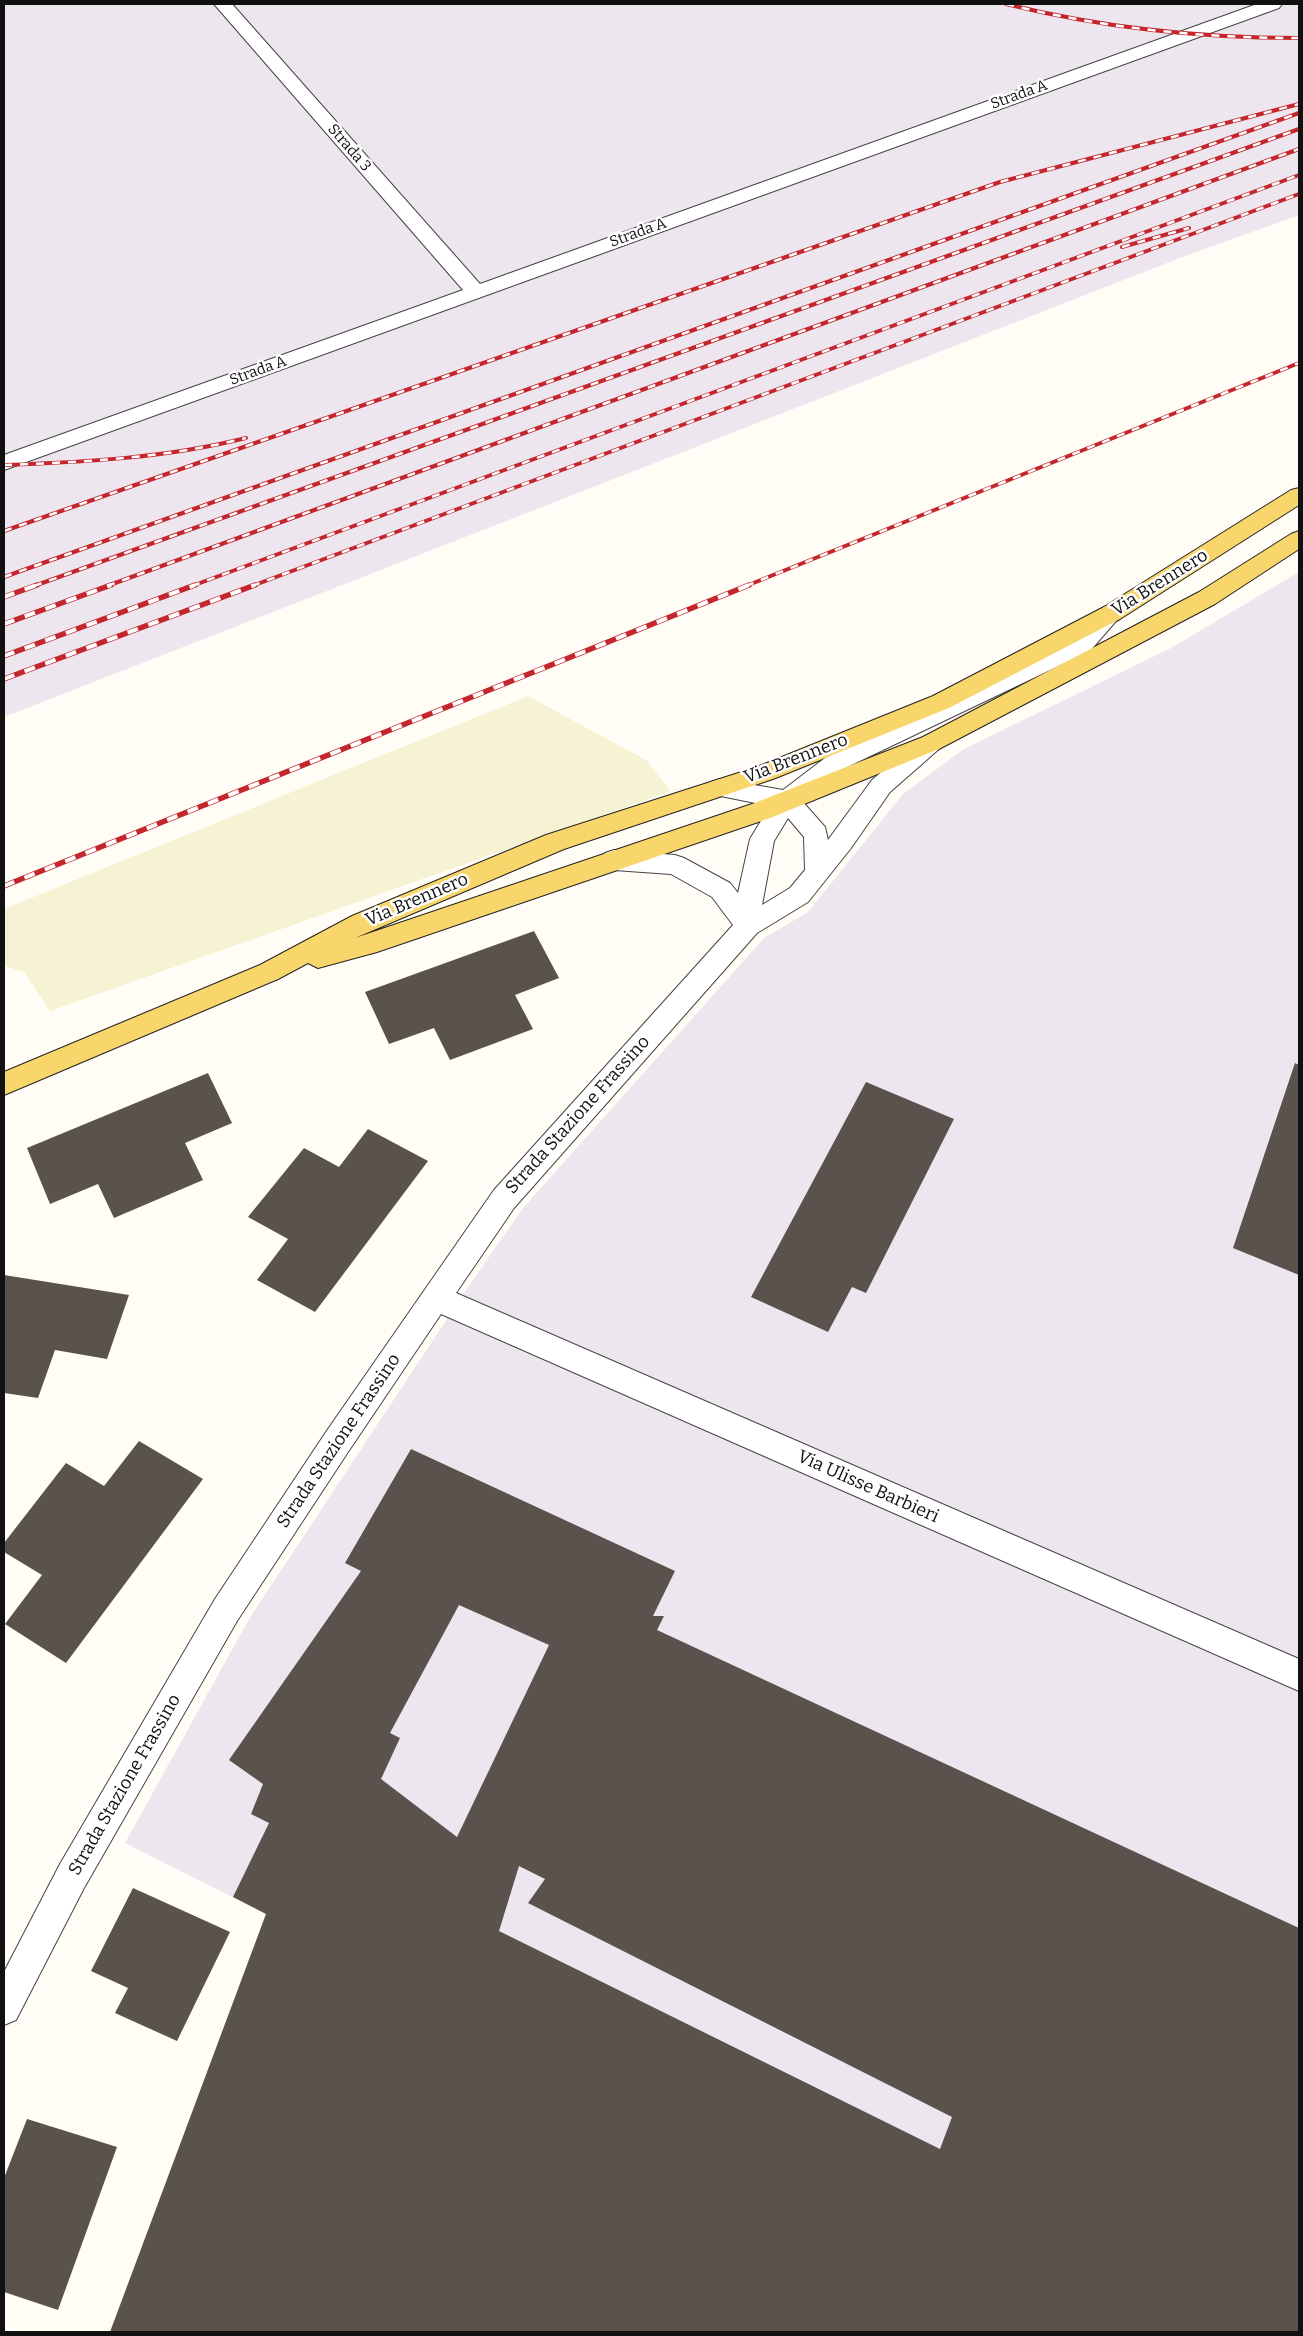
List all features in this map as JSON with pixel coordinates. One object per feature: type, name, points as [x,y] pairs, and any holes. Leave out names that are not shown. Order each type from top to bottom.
[{"type":"main road","name":"Via Brennero","points":[[4,1084],[269,972],[361,923],[555,842],[765,773],[941,702],[1112,613],[1299,495]]},
{"type":"main road","name":"Via Brennero","points":[[269,972],[368,945],[614,860],[787,800],[931,743],[1207,598],[1299,539]]},
{"type":"street","name":"Strada 3","points":[[223,4],[475,291]]},
{"type":"street","name":"Strada A","points":[[4,463],[475,291],[1273,4]]},
{"type":"street","points":[[748,926],[750,894],[762,839],[787,800],[833,764],[1082,644],[1112,613]]},
{"type":"street","name":"Strada Stazione Frassino","points":[[4,2008],[72,1876],[226,1610],[504,1199],[748,926],[799,895],[881,786],[931,743]]},
{"type":"street","points":[[720,788],[787,800],[816,834],[818,872]]},
{"type":"street","points":[[614,860],[676,865],[721,890],[748,926]]},
{"type":"street","name":"Via Ulisse Barbieri","points":[[436,1298],[1299,1675]]},
{"type":"shaded area","points":[[4,4],[1299,4],[1299,215],[1180,258],[4,717]]},
{"type":"shaded area","points":[[1299,572],[1299,2332],[110,2332],[266,1914],[125,1843],[249,1619],[468,1287],[523,1208],[764,938],[808,912],[903,794],[964,749],[1171,648]]},
{"type":"shaded area","points":[[528,696],[646,760],[671,791],[50,1011],[24,972],[4,966],[4,909]]},
{"type":"building","points":[[534,931],[559,978],[515,995],[533,1029],[450,1060],[434,1028],[389,1044],[365,992]]},
{"type":"building","points":[[1295,1063],[1299,1065],[1299,1275],[1233,1248]]},
{"type":"building","points":[[208,1073],[232,1123],[185,1143],[203,1180],[114,1218],[98,1184],[50,1204],[27,1148]]},
{"type":"building","points":[[866,1082],[954,1119],[866,1293],[852,1287],[828,1332],[751,1297]]},
{"type":"building","points":[[368,1129],[428,1161],[315,1312],[257,1280],[288,1239],[248,1217],[304,1148],[339,1167]]},
{"type":"building","points":[[4,1275],[129,1295],[107,1359],[55,1350],[38,1398],[4,1393]]},
{"type":"building","points":[[139,1441],[203,1479],[66,1663],[5,1624],[42,1575],[4,1552],[4,1543],[66,1463],[104,1486]]},
{"type":"building","points":[[411,1449],[675,1571],[653,1616],[664,1616],[657,1630],[1299,1928],[1299,2332],[110,2332],[266,1914],[233,1897],[269,1823],[251,1814],[263,1784],[229,1760],[361,1571],[345,1563]],"holes":[[[459,1605],[549,1645],[457,1837],[381,1779],[400,1738],[390,1733]],[[519,1866],[545,1879],[528,1903],[952,2117],[940,2149],[499,1931]]]},
{"type":"building","points":[[133,1888],[230,1932],[177,2041],[115,2013],[128,1988],[91,1971]]},
{"type":"building","points":[[27,2119],[117,2147],[58,2310],[4,2292],[4,2178]]},
{"type":"railway","points":[[1006,4],[1079,19],[1151,30],[1188,34],[1299,38]]},
{"type":"railway","points":[[4,531],[1000,182],[1299,104]]},
{"type":"railway","points":[[4,577],[1299,113]]},
{"type":"railway","points":[[34,586],[1299,129]]},
{"type":"railway","points":[[107,586],[1299,149]]},
{"type":"railway","points":[[192,586],[1299,175]]},
{"type":"railway","points":[[252,586],[1299,194]]},
{"type":"railway","points":[[1122,247],[1189,228]]},
{"type":"railway","points":[[746,586],[1299,363]]},
{"type":"railway","points":[[4,465],[156,455],[246,438]]},
{"type":"railway","points":[[4,597],[37,585]]},
{"type":"railway","points":[[4,624],[111,585]]},
{"type":"railway","points":[[4,656],[195,585]]},
{"type":"railway","points":[[4,679],[255,585]]},
{"type":"railway","points":[[4,886],[749,585]]}]
